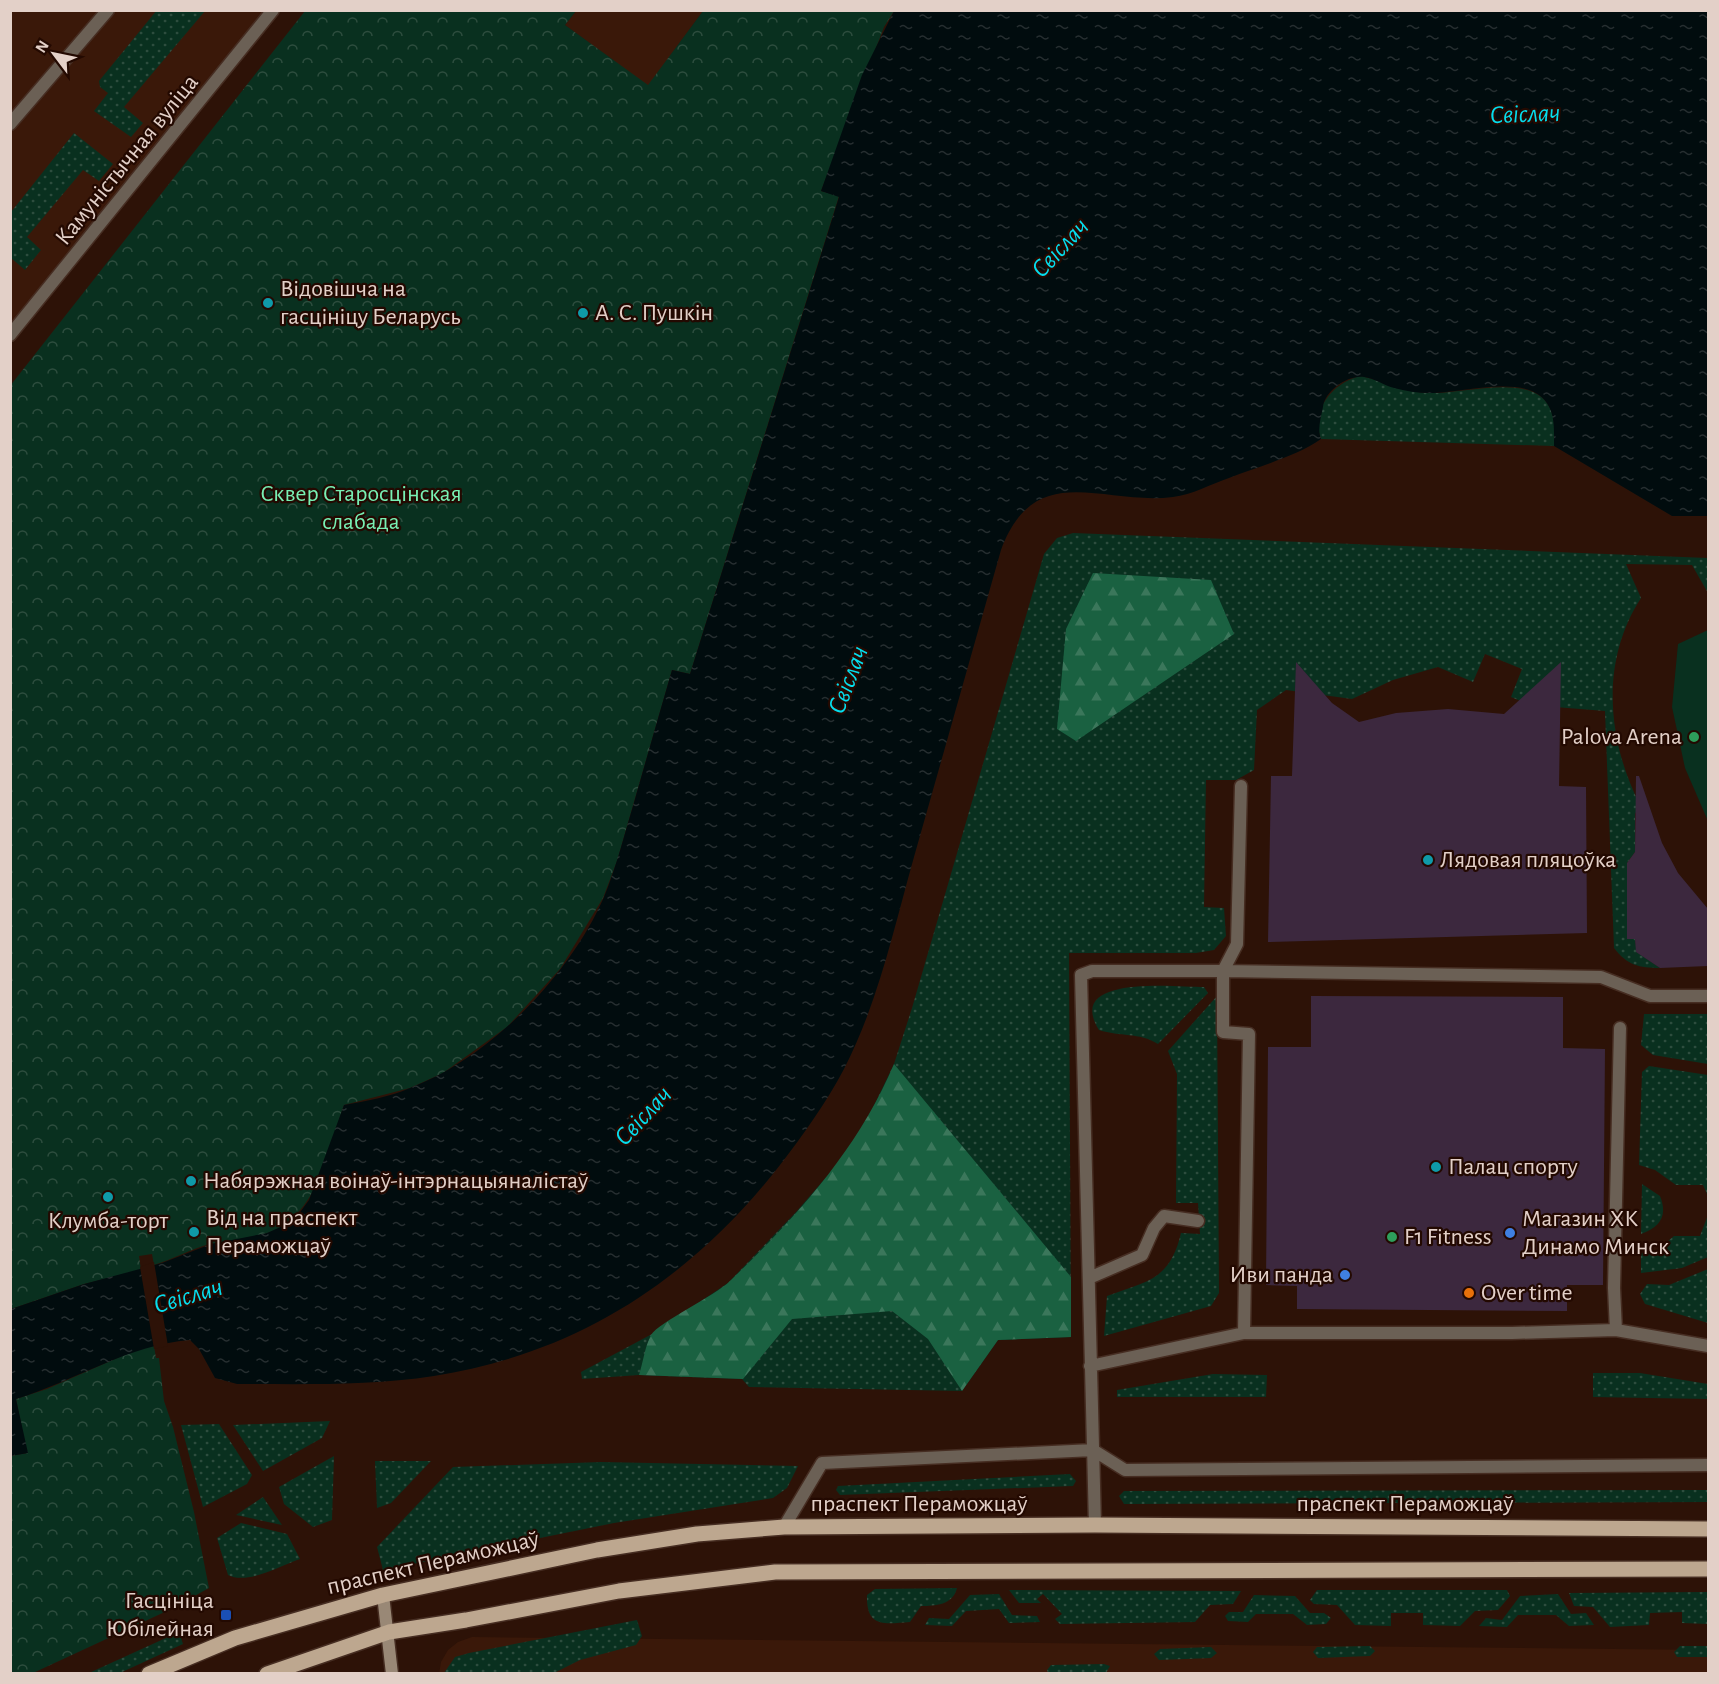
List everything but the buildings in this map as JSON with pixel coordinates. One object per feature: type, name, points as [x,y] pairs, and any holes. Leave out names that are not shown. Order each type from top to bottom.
[{"type":"main road","name":"праспект Пераможцаў","points":[[149,1674],[235,1638],[383,1595],[597,1550],[697,1534],[784,1527],[1095,1525],[1708,1529]]},
{"type":"main road","points":[[267,1674],[389,1632],[466,1620],[620,1590],[775,1572],[1708,1569]]},
{"type":"main road","points":[[383,1595],[392,1674]]},
{"type":"lane","points":[[10,124],[108,10]]},
{"type":"lane","name":"Камуністычная вуліца","points":[[10,335],[273,10]]},
{"type":"lane","points":[[1241,786],[1237,944],[1223,971],[1223,1032],[1249,1034],[1245,1333]]},
{"type":"lane","points":[[1095,1525],[1081,975],[1092,971],[1223,971],[1602,977],[1650,996],[1708,996]]},
{"type":"lane","points":[[1616,1330],[1614,1278],[1620,1028]]},
{"type":"lane","points":[[1089,1278],[1142,1255],[1154,1228],[1164,1216],[1198,1221]]},
{"type":"lane","points":[[1090,1366],[1245,1333],[1616,1330],[1708,1346]]},
{"type":"lane","points":[[784,1527],[822,1463],[1093,1450],[1125,1470],[1708,1465]]},
{"type":"shaded area","points":[[11,11],[275,11],[11,342]]},
{"type":"shaded area","points":[[576,11],[703,11],[648,86],[565,25]]},
{"type":"shaded area","points":[[472,1637],[1708,1650],[1708,1674],[439,1674],[441,1662],[448,1650],[458,1642]]},
{"type":"green space","points":[[157,10],[205,11],[124,107],[143,123],[131,137],[94,111],[108,93],[100,87],[99,81]]},
{"type":"green space","name":"Сквер Старосцінская слабада","points":[[305,11],[576,11],[565,25],[648,85],[703,11],[894,11],[884,27],[821,191],[839,196],[690,674],[672,670],[617,861],[603,898],[560,969],[507,1027],[443,1073],[410,1088],[344,1105],[326,1161],[309,1198],[283,1226],[265,1234],[203,1246],[154,1265],[152,1254],[139,1256],[141,1270],[84,1284],[11,1309],[10,386]]},
{"type":"green space","points":[[74,133],[113,164],[99,181],[83,170],[27,237],[41,250],[25,270],[11,258],[11,212]]},
{"type":"green space","points":[[1361,376],[1411,391],[1428,393],[1498,387],[1532,392],[1544,400],[1552,413],[1554,446],[1321,439],[1318,428],[1319,418],[1326,399],[1341,384]]},
{"type":"green space","points":[[1073,533],[1708,558],[1708,593],[1692,565],[1626,564],[1641,598],[1628,622],[1619,648],[1614,674],[1615,728],[1620,754],[1640,805],[1635,814],[1635,852],[1627,863],[1627,938],[1635,939],[1637,952],[1660,968],[1629,962],[1614,948],[1605,711],[1530,705],[1511,697],[1522,669],[1485,654],[1473,682],[1438,667],[1393,680],[1352,699],[1286,690],[1257,710],[1254,770],[1236,780],[1206,780],[1204,907],[1224,908],[1226,936],[1214,950],[1196,953],[1069,953],[1071,1337],[998,1340],[962,1391],[749,1387],[742,1379],[639,1375],[582,1379],[581,1372],[652,1334],[728,1283],[796,1212],[847,1153],[866,1122],[894,1064],[912,1008],[1044,554],[1057,538]]},
{"type":"green space","points":[[1093,573],[1211,580],[1234,634],[1076,741],[1057,729],[1066,629]]},
{"type":"green space","name":"Palova Arena","points":[[1708,630],[1708,821],[1685,768],[1672,707],[1678,644]]},
{"type":"green space","points":[[1128,987],[1204,987],[1208,993],[1158,1044],[1137,1036],[1099,1030],[1092,1012],[1097,1000],[1109,992]]},
{"type":"green space","points":[[1217,996],[1219,1293],[1211,1306],[1104,1336],[1107,1296],[1146,1282],[1164,1270],[1171,1261],[1181,1233],[1200,1234],[1198,1203],[1176,1203],[1177,1074],[1168,1051]]},
{"type":"green space","points":[[1644,1014],[1708,1014],[1708,1064],[1653,1055],[1641,1045]]},
{"type":"green space","points":[[894,1064],[1071,1277],[1071,1337],[998,1340],[962,1391],[928,1339],[892,1311],[792,1319],[743,1379],[639,1375],[651,1335],[676,1316],[723,1287],[802,1207],[844,1154],[879,1096]]},
{"type":"green space","points":[[1649,1066],[1708,1075],[1708,1213],[1707,1194],[1703,1185],[1676,1185],[1655,1170],[1639,1165],[1642,1072]]},
{"type":"green space","points":[[1642,1184],[1660,1196],[1663,1215],[1653,1228],[1641,1234]]},
{"type":"green space","points":[[1708,1215],[1708,1257],[1682,1268],[1641,1273],[1641,1253],[1656,1251],[1674,1236],[1700,1236]]},
{"type":"green space","points":[[1708,1269],[1708,1323],[1645,1304],[1640,1294],[1647,1284],[1669,1285]]},
{"type":"green space","points":[[154,1346],[156,1358],[159,1358],[164,1401],[173,1427],[194,1512],[209,1588],[169,1610],[33,1673],[11,1674],[11,1456],[27,1453],[16,1399],[47,1389],[142,1347]]},
{"type":"green space","points":[[1593,1373],[1640,1373],[1708,1384],[1708,1399],[1593,1397]]},
{"type":"green space","points":[[1213,1374],[1267,1375],[1266,1397],[1117,1397],[1117,1390]]},
{"type":"green space","points":[[330,1421],[322,1438],[263,1471],[233,1425]]},
{"type":"green space","points":[[219,1424],[252,1475],[247,1484],[203,1507],[181,1425]]},
{"type":"green space","points":[[334,1456],[332,1520],[313,1527],[284,1504],[279,1487]]},
{"type":"green space","points":[[375,1461],[431,1461],[391,1503],[377,1508]]},
{"type":"green space","points":[[601,1462],[798,1466],[787,1488],[773,1498],[614,1523],[383,1570],[377,1547],[453,1467]]},
{"type":"green space","points":[[1070,1474],[1076,1481],[1073,1486],[840,1495],[836,1490],[838,1486]]},
{"type":"green space","points":[[1708,1490],[1708,1502],[1124,1504],[1119,1496],[1124,1491]]},
{"type":"green space","points":[[263,1497],[282,1525],[236,1515]]},
{"type":"green space","points":[[241,1523],[287,1534],[300,1559],[254,1576],[244,1578],[228,1575],[217,1538]]},
{"type":"green space","points":[[957,1588],[948,1601],[937,1605],[921,1606],[910,1622],[878,1622],[873,1619],[867,1606],[867,1595],[875,1589]]},
{"type":"green space","points":[[1009,1590],[1241,1591],[1233,1604],[1210,1605],[1195,1622],[1060,1624],[1055,1619],[1062,1614],[1043,1594],[1037,1599],[1041,1603],[1019,1603]]},
{"type":"green space","points":[[1317,1590],[1507,1590],[1510,1596],[1498,1610],[1475,1611],[1460,1626],[1423,1625],[1423,1613],[1391,1613],[1391,1626],[1355,1625],[1337,1605],[1314,1604],[1310,1600]]},
{"type":"green space","points":[[1708,1592],[1708,1624],[1682,1623],[1682,1612],[1650,1613],[1649,1625],[1610,1627],[1593,1607],[1574,1606],[1569,1593]]},
{"type":"green space","points":[[999,1594],[1012,1615],[1037,1616],[1040,1622],[1009,1623],[999,1609],[966,1611],[952,1626],[925,1625],[929,1618],[949,1619],[970,1595]]},
{"type":"green space","points":[[1558,1594],[1571,1614],[1586,1613],[1594,1625],[1569,1626],[1556,1615],[1518,1615],[1507,1627],[1479,1626],[1486,1618],[1502,1620],[1520,1596]]},
{"type":"green space","points":[[1254,1595],[1295,1596],[1310,1613],[1324,1613],[1331,1618],[1326,1624],[1307,1625],[1293,1614],[1256,1614],[1248,1622],[1228,1621],[1225,1616],[1229,1612],[1243,1612]]},
{"type":"green space","points":[[637,1620],[642,1636],[636,1645],[580,1660],[554,1673],[444,1673],[455,1657],[469,1653]]},
{"type":"green space","points":[[179,1632],[183,1644],[120,1673],[89,1673]]},
{"type":"green space","points":[[1370,1646],[1375,1651],[1370,1656],[1318,1658],[1313,1652],[1317,1647]]},
{"type":"green space","points":[[1680,1646],[1708,1646],[1708,1657],[1677,1657],[1674,1652]]},
{"type":"green space","points":[[1211,1647],[1217,1653],[1211,1658],[1159,1660],[1154,1654],[1160,1649]]},
{"type":"green space","points":[[1104,1664],[1110,1666],[1106,1673],[1048,1673],[1047,1670],[1051,1665]]},
{"type":"water","name":"Свіслач","points":[[894,11],[1708,11],[1708,516],[1672,516],[1554,446],[1553,418],[1549,406],[1539,395],[1529,390],[1502,386],[1421,393],[1394,388],[1364,377],[1344,381],[1328,395],[1320,423],[1321,439],[1276,461],[1180,496],[1147,498],[1074,492],[1052,495],[1032,504],[1015,522],[1001,550],[884,965],[856,1044],[830,1094],[797,1142],[746,1206],[709,1243],[670,1276],[628,1305],[584,1329],[537,1349],[487,1365],[434,1376],[360,1383],[237,1384],[215,1378],[199,1349],[190,1340],[145,1349],[16,1399],[28,1453],[11,1456],[11,1309],[84,1284],[162,1263],[211,1244],[267,1233],[285,1225],[298,1215],[309,1200],[344,1105],[402,1091],[440,1074],[469,1056],[498,1035],[524,1011],[571,956],[604,897],[672,670],[690,674],[839,197],[821,191],[862,75]]},
{"type":"pier","points":[[154,1262],[168,1346],[154,1349],[140,1267]]},
{"type":"place","name":"Відовішча на гасцініцу Беларусь","points":[[268,303]]},
{"type":"place","name":"А. С. Пушкін","points":[[583,313]]},
{"type":"place","name":"Palova Arena","points":[[1694,737]]},
{"type":"place","name":"Лядовая пляцоўка","points":[[1428,860]]},
{"type":"place","name":"Палац спорту","points":[[1436,1167]]},
{"type":"place","name":"Набярэжная воінаў-інтэрнацыяналістаў","points":[[191,1181]]},
{"type":"place","name":"Клумба-торт","points":[[108,1197]]},
{"type":"place","name":"Від на праспект Пераможцаў","points":[[194,1232]]},
{"type":"place","name":"Магазин ХК Динамо Минск","points":[[1510,1233]]},
{"type":"place","name":"F1 Fitness","points":[[1392,1237]]},
{"type":"place","name":"Иви панда","points":[[1345,1275]]},
{"type":"place","name":"Over time","points":[[1469,1293]]},
{"type":"place","name":"Гасцініца Юбілейная","points":[[226,1615]]}]
